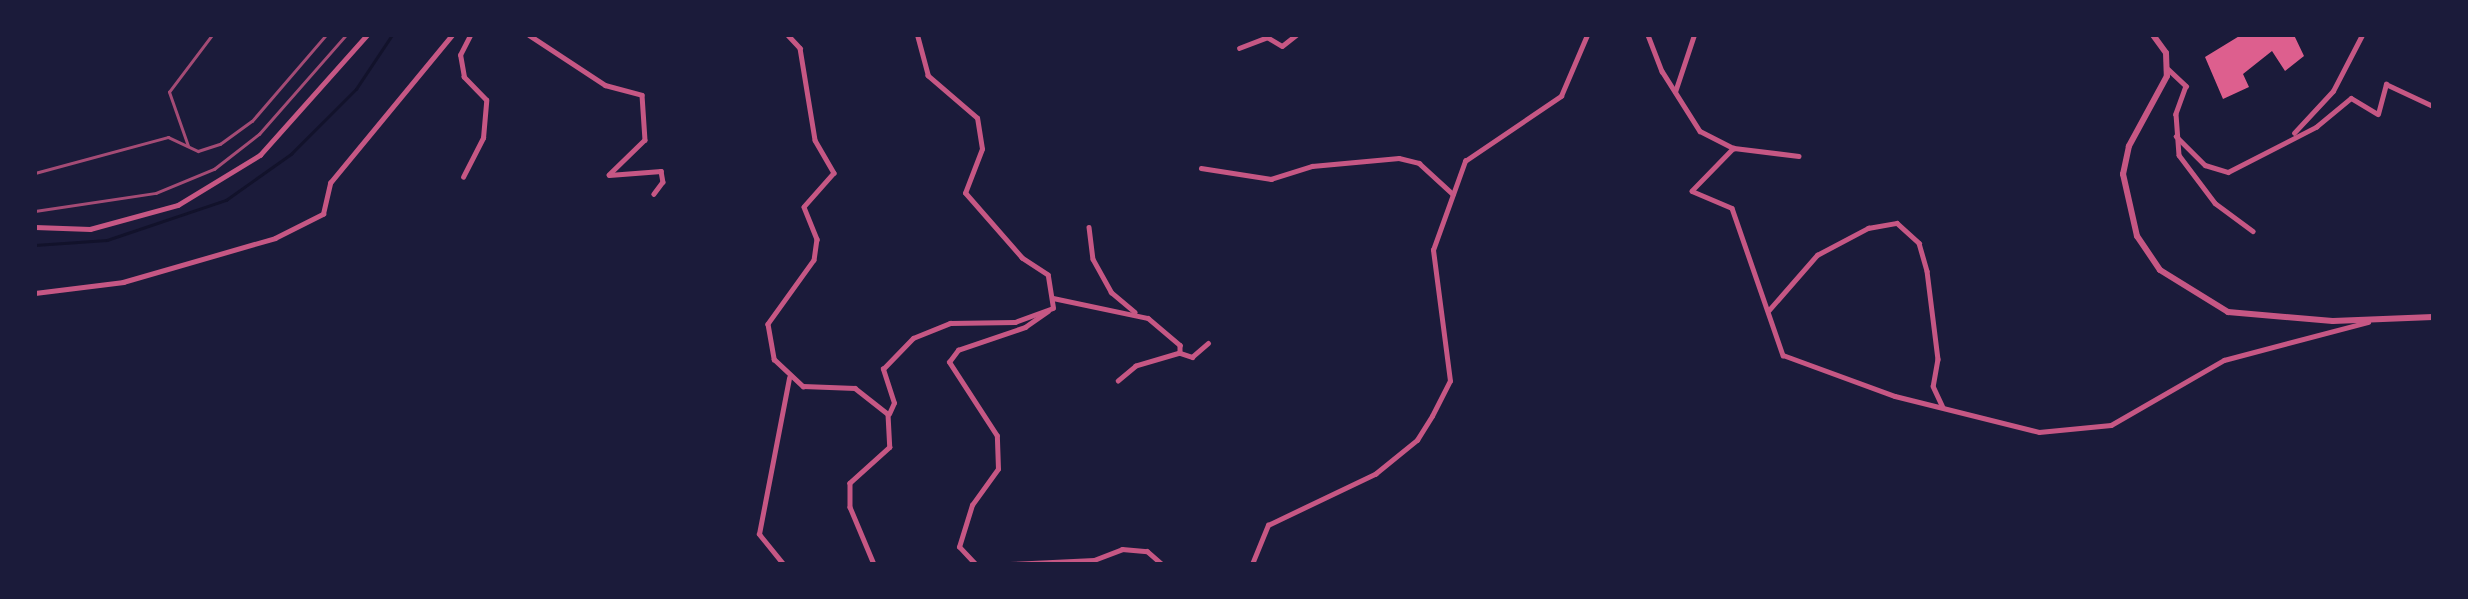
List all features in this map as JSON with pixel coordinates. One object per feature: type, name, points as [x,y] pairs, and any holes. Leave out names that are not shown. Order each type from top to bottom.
[{"type":"street","points":[[35,227],[90,229],[178,205],[260,155],[367,35]]},
{"type":"street","points":[[35,293],[123,282],[275,238],[323,214],[330,183],[452,35]]},
{"type":"street","points":[[463,177],[483,138],[486,100],[464,77],[460,55],[470,35]]},
{"type":"street","points":[[529,35],[605,85],[642,95],[645,139],[610,175],[661,171],[663,182],[654,194]]},
{"type":"street","points":[[788,35],[800,48],[815,139],[834,173],[804,207],[817,239],[814,260],[768,324],[774,359],[789,378],[803,386],[855,388],[888,414]]},
{"type":"street","points":[[917,35],[928,76],[977,118],[982,149],[965,193],[1022,258],[1048,275],[1053,308]]},
{"type":"street","points":[[1239,48],[1266,37],[1282,46],[1296,35]]},
{"type":"street","points":[[1252,564],[1268,524],[1374,474],[1417,440],[1450,381],[1433,250],[1465,161],[1561,96],[1587,35]]},
{"type":"street","points":[[1648,35],[1675,93],[1700,131],[1734,148],[1798,156]]},
{"type":"street","points":[[1675,93],[1694,35]]},
{"type":"street","points":[[2153,35],[2168,69],[2186,86],[2176,136],[2179,155],[2215,204],[2253,231]]},
{"type":"street","points":[[2293,134],[2333,91],[2362,35]]},
{"type":"street","points":[[2168,69],[2124,162],[2137,236],[2160,270],[2228,312],[2333,321],[2433,317]]},
{"type":"street","points":[[2176,136],[2205,165],[2228,172],[2293,134],[2324,122],[2351,97],[2378,114],[2386,84],[2433,106]]},
{"type":"street","points":[[1734,148],[1692,191],[1732,208],[1783,355],[1944,407],[2039,432],[2111,425],[2224,360],[2383,317]]},
{"type":"street","points":[[1201,168],[1271,178],[1312,166],[1399,158],[1419,163],[1453,194]]},
{"type":"street","points":[[1769,310],[1817,255],[1868,228],[1897,223],[1919,243],[1927,271],[1938,359],[1933,386],[1944,407]]},
{"type":"street","points":[[1089,227],[1093,259],[1111,292],[1180,345],[1180,353]]},
{"type":"street","points":[[1053,298],[1138,315]]},
{"type":"street","points":[[874,564],[850,507],[850,483],[890,447],[888,414],[894,403],[883,369],[913,338],[950,323],[1014,322],[1053,308]]},
{"type":"street","points":[[975,564],[959,547],[972,505],[998,469],[998,436],[948,362],[958,350],[1025,327],[1053,308]]},
{"type":"street","points":[[1118,381],[1136,366],[1180,353],[1192,357],[1208,342]]},
{"type":"street","points":[[783,564],[759,534],[789,378]]},
{"type":"street","points":[[1010,564],[1094,560],[1122,549],[1147,551],[1161,564]]},
{"type":"building","points":[[2241,35],[2294,35],[2304,56],[2285,71],[2272,51],[2243,74],[2249,87],[2223,99],[2205,57]]},
{"type":"waterway","points":[[35,245],[107,240],[226,200],[291,154],[356,89],[392,35]]},
{"type":"railway","points":[[188,146],[169,92],[212,35]]},
{"type":"railway","points":[[35,173],[168,137],[198,151],[220,144],[252,121],[326,35]]},
{"type":"railway","points":[[35,211],[156,193],[214,169],[259,134],[346,35]]}]
